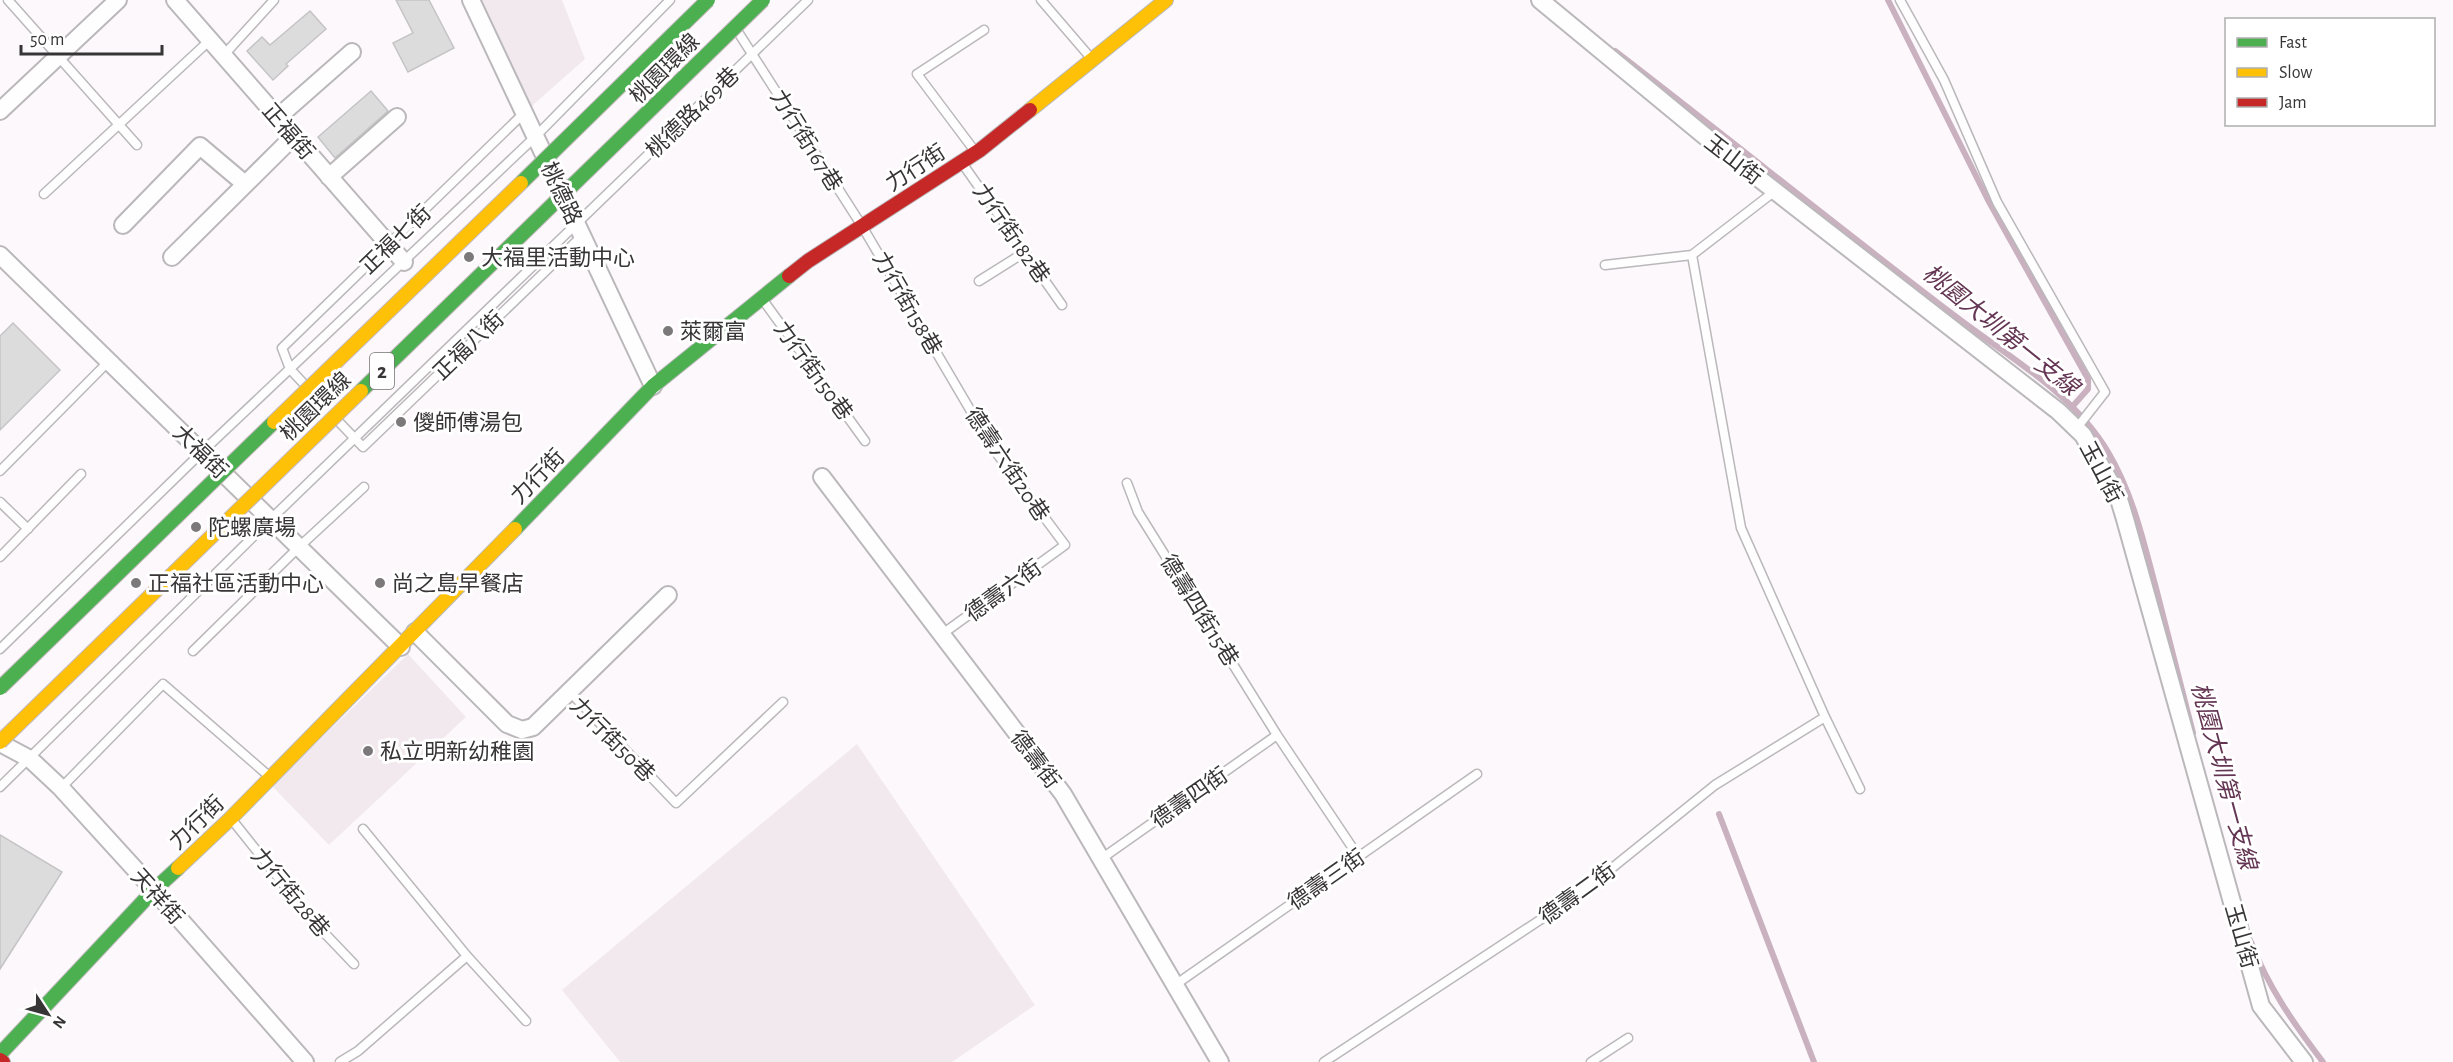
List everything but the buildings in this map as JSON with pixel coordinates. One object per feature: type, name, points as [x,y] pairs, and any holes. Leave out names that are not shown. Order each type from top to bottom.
[{"type":"main road","name":"桃園環線","points":[[0,688],[708,0]]},
{"type":"main road","name":"桃園環線","points":[[0,743],[763,0]]},
{"type":"main road","name":"力行街","points":[[0,1054],[154,890],[231,818],[401,647],[653,386],[808,261],[976,153],[1166,0]]},
{"type":"street","points":[[0,111],[118,0]]},
{"type":"street","name":"正福街","points":[[175,0],[404,262]]},
{"type":"street","name":"桃德路","points":[[471,0],[653,386]]},
{"type":"street","name":"玉山街","points":[[1540,0],[1596,48],[1775,191],[2058,411],[2083,435],[2118,496],[2261,1006],[2304,1062]]},
{"type":"street","points":[[277,118],[352,52]]},
{"type":"street","points":[[329,177],[397,117]]},
{"type":"street","points":[[172,256],[293,136]]},
{"type":"street","points":[[123,225],[200,146],[245,184]]},
{"type":"street","name":"大福街","points":[[2,260],[109,361],[401,647]]},
{"type":"street","name":"德壽街","points":[[822,477],[1063,794],[1221,1062]]},
{"type":"street","points":[[569,692],[668,595]]},
{"type":"street","name":"力行街50巷","points":[[415,632],[507,724],[514,728],[522,730],[533,727],[569,692]]},
{"type":"street","name":"天祥街","points":[[0,743],[30,759],[61,788],[154,890],[304,1062]]},
{"type":"lane","points":[[8,0],[137,145]]},
{"type":"lane","points":[[222,56],[274,0]]},
{"type":"lane","points":[[0,649],[202,452],[535,137],[670,0]]},
{"type":"lane","name":"桃德路469巷","points":[[579,230],[808,0]]},
{"type":"lane","points":[[1041,0],[1093,59]]},
{"type":"lane","points":[[1900,0],[1944,80],[1997,202],[2105,392],[2076,429]]},
{"type":"lane","name":"力行街167巷","points":[[729,18],[862,226]]},
{"type":"lane","points":[[976,153],[917,74],[984,30]]},
{"type":"lane","points":[[44,194],[210,40]]},
{"type":"lane","name":"正福七街","points":[[290,369],[282,348],[524,113]]},
{"type":"lane","name":"力行街182巷","points":[[962,162],[1062,305]]},
{"type":"lane","points":[[1605,264],[1692,255],[1775,191]]},
{"type":"lane","name":"力行街158巷","points":[[862,226],[953,381]]},
{"type":"lane","points":[[0,787],[354,439],[579,230]]},
{"type":"lane","name":"正福八街","points":[[354,439],[363,447],[579,230]]},
{"type":"lane","points":[[979,281],[1025,252]]},
{"type":"lane","points":[[1692,255],[1741,528],[1825,717],[1860,789]]},
{"type":"lane","name":"力行街150巷","points":[[763,299],[865,441]]},
{"type":"lane","points":[[0,471],[109,361]]},
{"type":"lane","points":[[290,369],[314,395]]},
{"type":"lane","name":"德壽六街20巷","points":[[953,381],[992,447],[1065,545]]},
{"type":"lane","points":[[330,413],[354,439]]},
{"type":"lane","points":[[0,557],[81,474]]},
{"type":"lane","name":"德壽四街15巷","points":[[1127,483],[1138,512],[1277,735],[1358,856]]},
{"type":"lane","points":[[194,651],[299,547],[364,487]]},
{"type":"lane","points":[[0,502],[28,529]]},
{"type":"lane","name":"德壽六街","points":[[941,635],[1065,545]]},
{"type":"lane","points":[[61,788],[163,684],[271,778]]},
{"type":"lane","name":"力行街50巷","points":[[569,692],[676,803],[783,702]]},
{"type":"lane","name":"德壽二街","points":[[1324,1062],[1546,916],[1612,868],[1715,785],[1825,717]]},
{"type":"lane","name":"德壽四街","points":[[1101,860],[1277,735]]},
{"type":"lane","name":"德壽三街","points":[[1175,985],[1477,774]]},
{"type":"lane","name":"力行街28巷","points":[[231,818],[310,919],[354,964]]},
{"type":"lane","points":[[363,829],[467,956],[526,1021]]},
{"type":"lane","points":[[340,1062],[358,1051],[467,956]]},
{"type":"lane","points":[[1591,1062],[1628,1038]]},
{"type":"shaded area","points":[[481,0],[562,0],[585,59],[524,113]]},
{"type":"shaded area","name":"私立明新幼稚園","points":[[408,654],[466,717],[329,845],[272,786]]},
{"type":"shaded area","points":[[857,744],[1035,1005],[952,1062],[620,1062],[562,990]]},
{"type":"waterway","points":[[1888,0],[1988,200],[2088,379],[2088,389],[2072,407]]},
{"type":"waterway","name":"桃園大圳第一支線","points":[[1615,51],[1909,281],[2036,375],[2076,410],[2093,430],[2117,468],[2136,518],[2193,733]]},
{"type":"waterway","points":[[1719,814],[1814,1062]]},
{"type":"waterway","name":"桃園大圳第一支線","points":[[2251,942],[2282,1005],[2323,1062]]},
{"type":"traffic: fast","points":[[521,183],[708,0]]},
{"type":"traffic: fast","points":[[361,391],[763,0]]},
{"type":"traffic: fast","points":[[515,529],[653,386],[789,276]]},
{"type":"traffic: fast","points":[[0,688],[274,422]]},
{"type":"traffic: fast","points":[[0,1054],[154,890],[178,868]]},
{"type":"traffic: slow","points":[[1030,110],[1166,0]]},
{"type":"traffic: slow","points":[[274,422],[521,183]]},
{"type":"traffic: slow","points":[[0,742],[361,391]]},
{"type":"traffic: slow","points":[[178,868],[231,818],[515,529]]},
{"type":"traffic: jam","points":[[789,276],[808,261],[980,150],[1030,110]]},
{"type":"place","name":"大福里活動中心","points":[[469,257]]},
{"type":"place","name":"萊爾富","points":[[668,331]]},
{"type":"place","name":"儍師傅湯包","points":[[401,422]]},
{"type":"place","name":"陀螺廣場","points":[[196,527]]},
{"type":"place","name":"正福社區活動中心","points":[[136,583]]},
{"type":"place","name":"尚之島早餐店","points":[[380,583]]},
{"type":"place","name":"私立明新幼稚園","points":[[368,751]]}]
